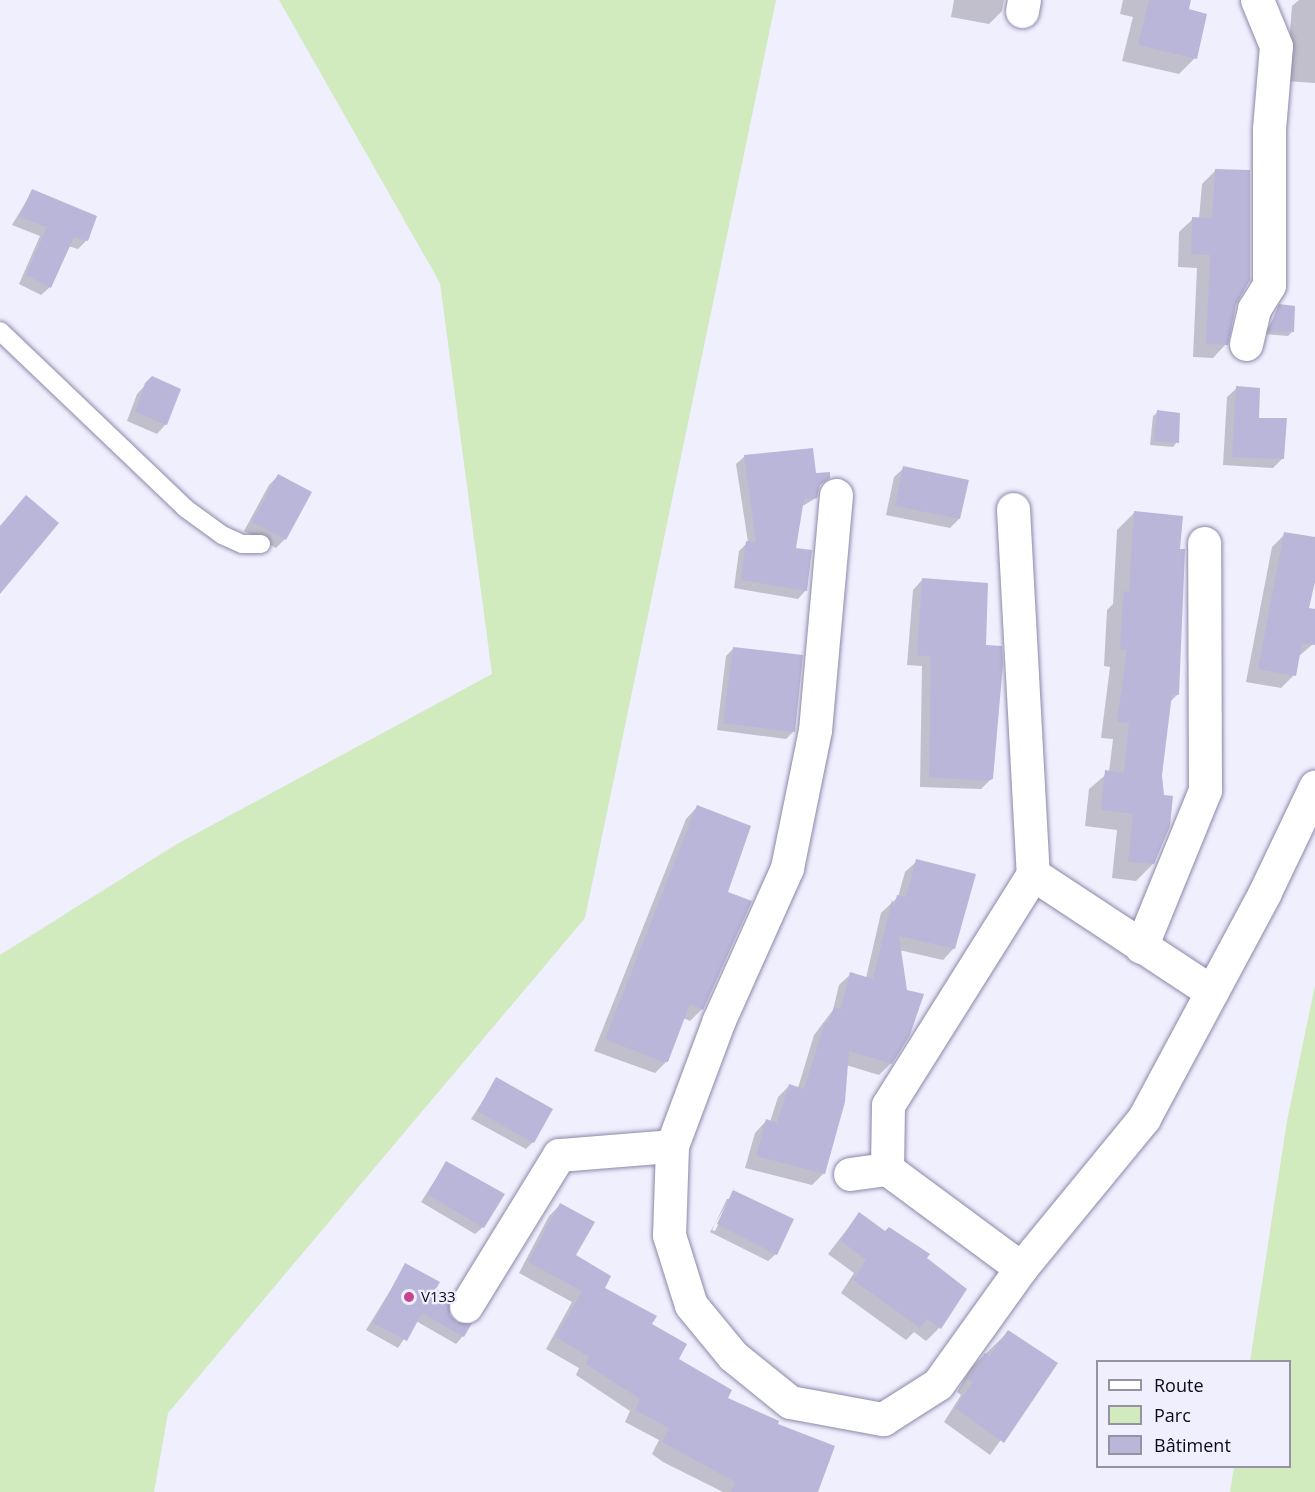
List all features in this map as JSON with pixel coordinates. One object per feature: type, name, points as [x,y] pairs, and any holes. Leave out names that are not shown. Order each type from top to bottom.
[{"type":"street","points":[[1246,344],[1254,309],[1269,285],[1269,129],[1276,46],[1257,0]]},
{"type":"street","points":[[836,495],[815,730],[787,868],[719,1020],[672,1146],[669,1235],[692,1305],[733,1356],[790,1402],[883,1419],[938,1384],[1021,1268],[1144,1118],[1212,992],[1315,787]]},
{"type":"street","points":[[887,1169],[888,1105],[1033,874],[1013,509]]},
{"type":"street","points":[[1141,947],[1205,790],[1204,543]]},
{"type":"street","points":[[1033,874],[1212,992]]},
{"type":"street","points":[[466,1306],[559,1155],[672,1146]]},
{"type":"street","points":[[850,1174],[887,1169],[1021,1268]]},
{"type":"lane","points":[[0,331],[185,508],[222,535],[242,544],[261,544]]},
{"type":"green space","points":[[279,0],[776,0],[585,918],[168,1413],[154,1492],[0,1492],[0,955],[177,844],[492,674],[440,283]]},
{"type":"green space","points":[[1315,985],[1315,1492],[1230,1492],[1234,1468],[1291,1468],[1291,1360],[1250,1360],[1287,1121]]},
{"type":"building","points":[[1149,0],[1191,0],[1189,9],[1207,14],[1197,59],[1138,45]]},
{"type":"building","points":[[1215,169],[1250,170],[1250,280],[1236,305],[1228,345],[1206,344],[1210,255],[1191,254],[1192,217],[1212,218]]},
{"type":"building","points":[[32,189],[97,216],[88,241],[74,237],[51,288],[26,275],[47,227],[19,217]]},
{"type":"building","points":[[1279,304],[1295,306],[1294,332],[1268,331]]},
{"type":"building","points":[[152,376],[181,389],[167,425],[135,412],[145,383]]},
{"type":"building","points":[[1236,386],[1260,388],[1259,418],[1287,418],[1284,459],[1232,457]]},
{"type":"building","points":[[1157,410],[1180,413],[1179,443],[1154,441]]},
{"type":"building","points":[[813,448],[816,473],[830,472],[830,478],[820,485],[817,498],[804,499],[796,548],[812,550],[807,591],[741,580],[746,541],[756,542],[744,455]]},
{"type":"building","points":[[903,466],[969,480],[960,519],[895,506]]},
{"type":"building","points":[[278,474],[312,492],[286,540],[252,522]]},
{"type":"building","points":[[26,495],[59,523],[0,594],[0,526]]},
{"type":"building","points":[[1134,511],[1183,516],[1180,549],[1185,549],[1179,695],[1172,694],[1162,775],[1164,795],[1173,796],[1170,826],[1154,864],[1128,862],[1133,814],[1101,810],[1105,770],[1124,773],[1129,723],[1117,722],[1127,650],[1120,649],[1124,591],[1129,592]]},
{"type":"building","points":[[1284,532],[1315,537],[1315,582],[1309,608],[1315,609],[1315,645],[1302,643],[1296,676],[1258,669]]},
{"type":"building","points":[[922,578],[988,583],[986,645],[1002,646],[1003,664],[993,779],[987,781],[929,777],[931,657],[917,655]]},
{"type":"building","points":[[733,647],[803,655],[795,732],[723,723]]},
{"type":"building","points":[[697,805],[751,826],[728,892],[752,901],[703,1010],[690,1004],[668,1062],[663,1062],[605,1039]]},
{"type":"building","points":[[916,859],[976,874],[955,949],[899,936],[907,990],[924,994],[910,1035],[892,1064],[849,1051],[845,1102],[825,1174],[756,1156],[766,1119],[777,1123],[789,1084],[804,1089],[825,1022],[828,1023],[834,1007],[841,1009],[850,972],[873,979],[892,900],[894,907],[897,895],[906,897]]},
{"type":"building","points":[[496,1077],[553,1109],[534,1143],[477,1111]]},
{"type":"building","points":[[446,1161],[505,1194],[484,1228],[427,1194]]},
{"type":"building","points":[[733,1190],[794,1219],[777,1255],[717,1224]]},
{"type":"building","points":[[560,1203],[595,1222],[576,1255],[611,1276],[605,1288],[657,1316],[652,1324],[687,1344],[679,1359],[732,1390],[728,1398],[779,1421],[778,1424],[835,1446],[818,1492],[731,1492],[735,1482],[662,1442],[669,1428],[635,1410],[640,1399],[586,1364],[589,1357],[556,1337],[582,1291],[528,1262]]},
{"type":"building","points":[[859,1212],[885,1231],[889,1227],[930,1254],[927,1258],[967,1289],[941,1329],[927,1319],[920,1328],[853,1280],[866,1260],[840,1240]]},
{"type":"building","name":"V133","points":[[405,1263],[440,1282],[436,1289],[450,1297],[450,1315],[457,1322],[472,1323],[464,1337],[422,1313],[407,1341],[373,1323]]},
{"type":"building","points":[[1008,1330],[1058,1363],[1004,1443],[955,1408],[973,1382],[968,1379],[985,1353],[989,1357]]},
{"type":"place","name":"V133","points":[[409,1297]]}]
